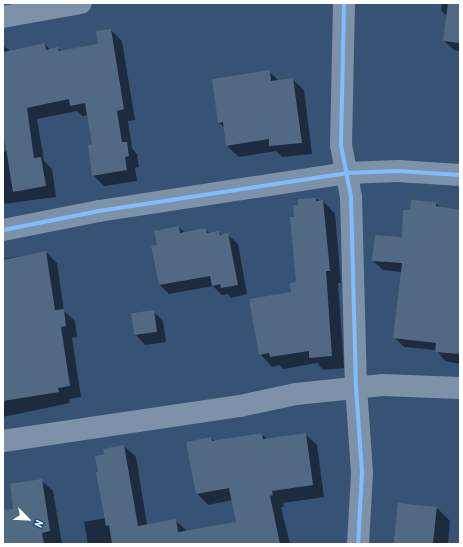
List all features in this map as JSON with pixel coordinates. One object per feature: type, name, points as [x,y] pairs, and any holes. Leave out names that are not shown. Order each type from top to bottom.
[{"type":"street","points":[[3,17],[81,3]]},
{"type":"street","points":[[344,3],[341,145],[351,197],[356,388],[362,473],[358,544]]},
{"type":"street","points":[[3,230],[106,210],[346,173],[398,171],[460,175]]},
{"type":"street","points":[[3,441],[240,406],[296,394],[383,385],[460,388]]},
{"type":"building","points":[[448,3],[460,3],[460,43],[443,41]]},
{"type":"building","points":[[111,29],[124,109],[117,111],[122,142],[127,142],[129,156],[125,157],[127,170],[92,176],[88,145],[92,144],[85,103],[70,106],[69,99],[27,108],[34,158],[41,157],[46,186],[13,192],[3,130],[3,52],[45,43],[46,50],[58,47],[59,51],[98,44],[96,31]]},
{"type":"building","points":[[270,70],[271,81],[293,78],[302,143],[269,146],[269,139],[226,146],[223,122],[218,123],[212,79]]},
{"type":"building","points":[[316,198],[316,201],[323,200],[330,271],[326,271],[332,356],[309,358],[309,351],[270,357],[269,353],[259,355],[249,299],[291,292],[290,283],[296,282],[290,217],[294,217],[293,205],[298,205],[298,199]]},
{"type":"building","points":[[411,200],[436,202],[436,206],[460,210],[460,354],[435,352],[436,343],[393,338],[402,263],[372,261],[375,235],[402,237],[403,210],[410,210]]},
{"type":"building","points":[[179,226],[180,233],[206,228],[207,233],[219,231],[220,235],[228,233],[238,285],[221,288],[220,284],[212,286],[210,276],[159,285],[151,246],[157,245],[154,231]]},
{"type":"building","points":[[46,251],[55,310],[64,309],[66,326],[61,327],[70,386],[58,388],[59,392],[3,401],[3,260]]},
{"type":"building","points":[[154,310],[157,332],[134,335],[131,313]]},
{"type":"building","points":[[262,433],[263,439],[306,433],[313,485],[272,491],[273,495],[270,496],[280,544],[112,544],[109,525],[106,526],[96,472],[98,472],[95,456],[104,454],[103,449],[124,445],[138,526],[176,519],[178,532],[236,522],[229,488],[196,494],[186,442],[211,437],[212,441]]},
{"type":"building","points":[[42,479],[50,531],[42,533],[44,544],[3,544],[3,510],[13,509],[10,484]]},
{"type":"building","points":[[398,503],[437,507],[433,544],[394,544]]},
{"type":"cycle path","points":[[344,3],[341,145],[351,197],[356,387],[362,473],[358,544]]},
{"type":"cycle path","points":[[3,230],[99,211],[346,173],[398,171],[460,175]]}]
